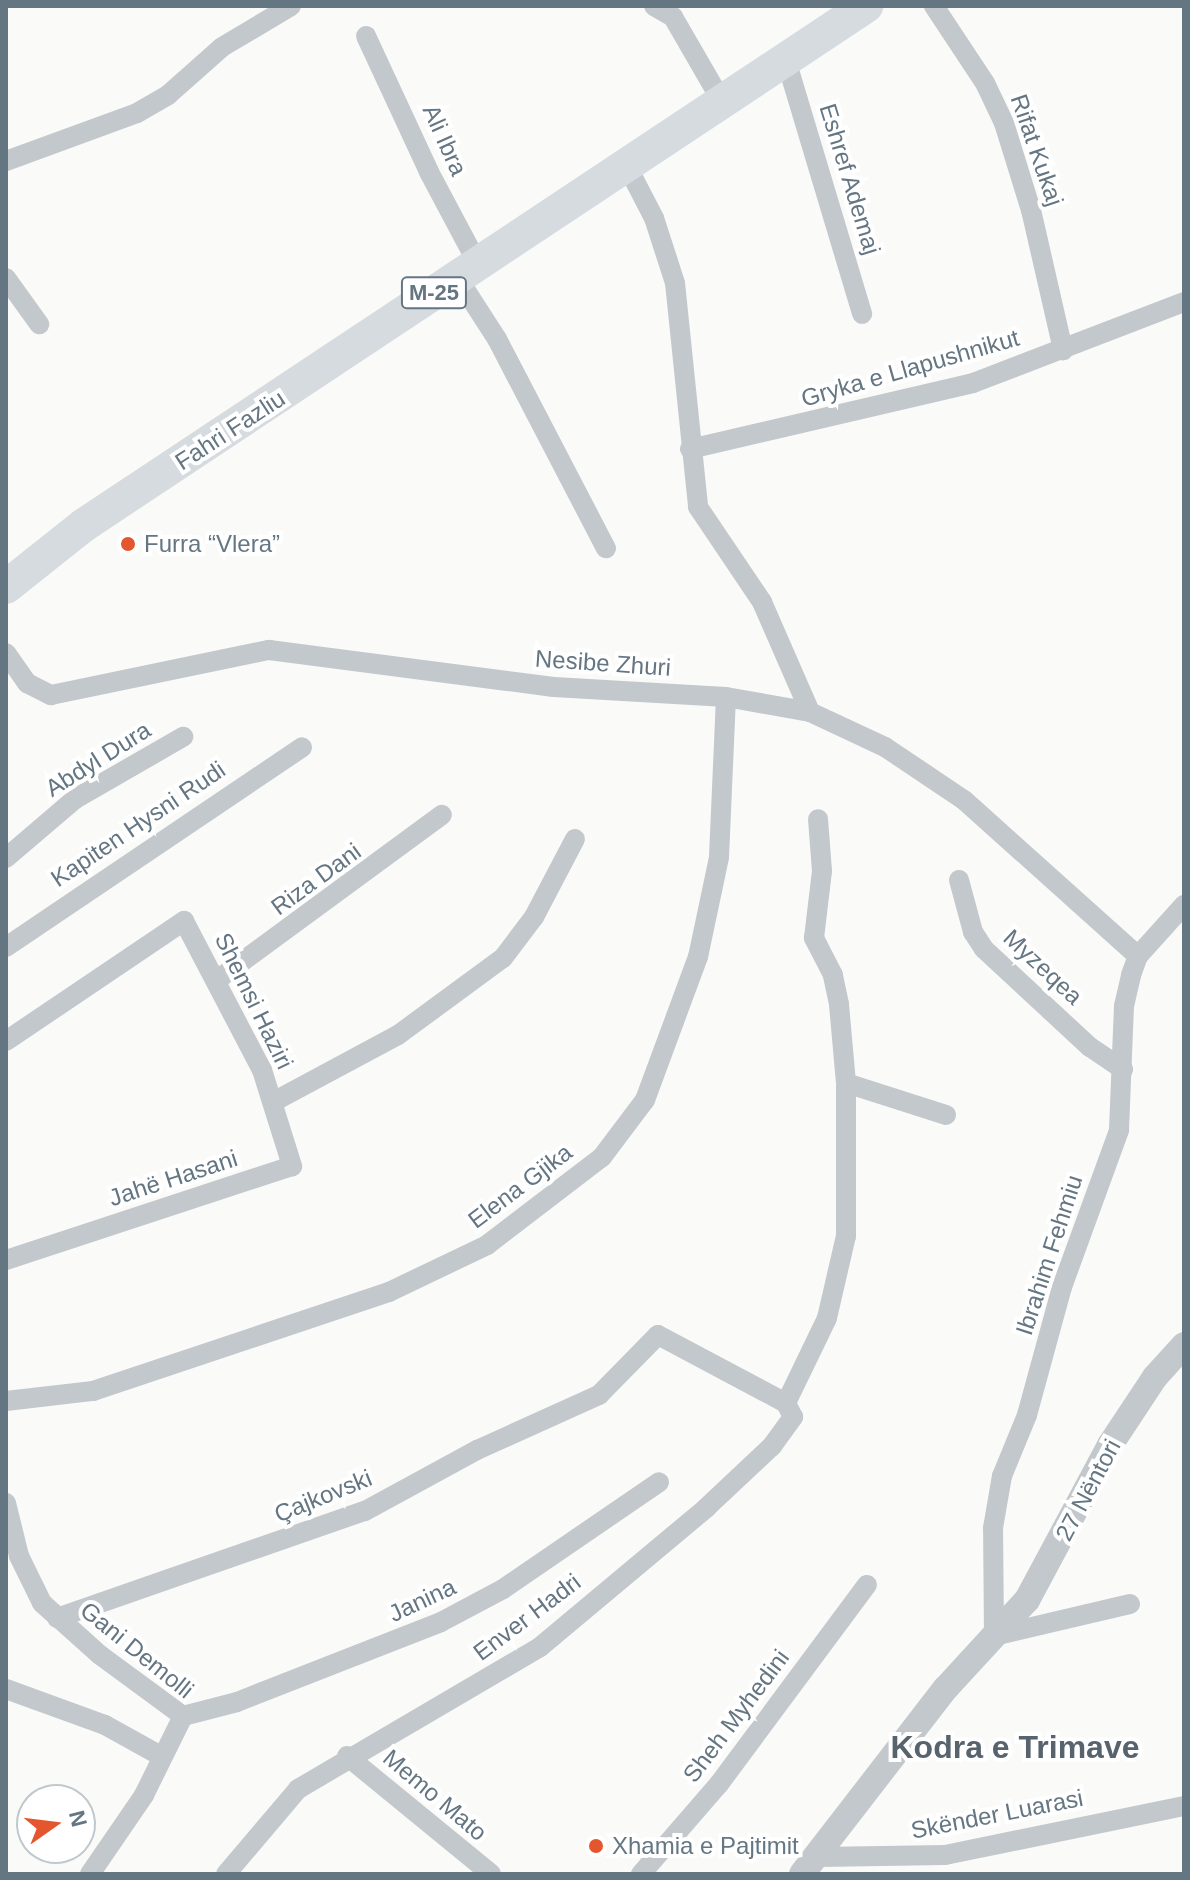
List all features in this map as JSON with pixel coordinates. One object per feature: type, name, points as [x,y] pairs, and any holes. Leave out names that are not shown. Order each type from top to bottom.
[{"type":"main road","name":"Fahri Fazliu","points":[[6,587],[84,525],[866,6]]},
{"type":"street","points":[[6,161],[137,113],[168,95],[222,47],[291,6]]},
{"type":"street","points":[[654,6],[673,17],[722,102]]},
{"type":"street","name":"Rifat Kukaj","points":[[934,6],[985,83],[1004,123],[1047,278],[1063,350]]},
{"type":"street","name":"Ali Ibra","points":[[366,36],[429,172],[468,270]]},
{"type":"street","name":"Eshref Ademaj","points":[[786,60],[862,314]]},
{"type":"street","points":[[627,166],[654,218],[675,283],[686,361],[690,449],[698,507],[762,602],[810,712]]},
{"type":"street","points":[[468,270],[497,339],[606,548]]},
{"type":"street","points":[[6,278],[39,324]]},
{"type":"street","name":"Gryka e Llapushnikut","points":[[690,449],[890,406],[1063,350],[1184,302]]},
{"type":"street","name":"Nesibe Zhuri","points":[[6,653],[27,683],[51,695],[269,650],[554,687],[726,697],[810,712],[885,747],[964,800],[1138,956]]},
{"type":"street","name":"Elena Gjika","points":[[6,1401],[93,1391],[389,1292],[487,1245],[528,1219],[602,1157],[645,1100],[698,957],[719,857],[726,697]]},
{"type":"street","name":"Abdyl Dura","points":[[6,858],[75,799],[183,737]]},
{"type":"street","name":"Kapiten Hysni Rudi","points":[[6,947],[302,747]]},
{"type":"street","name":"Riza Dani","points":[[217,980],[442,815]]},
{"type":"street","name":"Enver Hadri","points":[[226,1874],[298,1789],[347,1756],[466,1693],[540,1647],[746,1471],[793,1417],[786,1403],[809,1364],[839,1280],[846,1236],[846,1083],[837,989],[814,938],[822,871],[818,819]]},
{"type":"street","name":"Shemsi Haziri","points":[[6,1041],[184,921],[217,980],[273,1102],[398,1035],[503,958],[534,917],[575,839]]},
{"type":"street","name":"Myzeqea","points":[[959,880],[973,932],[984,949],[1090,1047],[1123,1069]]},
{"type":"street","name":"Ibrahim Fehmiu","points":[[994,1636],[997,1500],[1062,1287],[1119,1130],[1124,1006],[1138,956],[1184,905]]},
{"type":"street","points":[[846,1083],[946,1115]]},
{"type":"street","name":"Jahë Hasani","points":[[6,1260],[292,1166],[273,1102]]},
{"type":"street","name":"Çajkovski","points":[[57,1618],[345,1520],[477,1450],[599,1395],[658,1335],[786,1403]]},
{"type":"street","name":"27 Nëntori","points":[[810,1866],[946,1688],[994,1636],[1046,1570],[1130,1413],[1184,1345]]},
{"type":"street","name":"Janina","points":[[183,1716],[237,1702],[441,1622],[503,1589],[659,1482]]},
{"type":"street","name":"Gani Demolli","points":[[6,1503],[31,1583],[57,1618],[183,1716],[144,1795],[90,1874]]},
{"type":"street","name":"Sheh Myhedini","points":[[641,1874],[719,1784],[867,1585]]},
{"type":"street","points":[[994,1636],[1130,1604]]},
{"type":"street","points":[[6,1689],[105,1725],[161,1756]]},
{"type":"street","name":"Memo Mato","points":[[347,1756],[491,1874]]},
{"type":"street","name":"Skënder Luarasi","points":[[810,1866],[903,1866],[1184,1806]]},
{"type":"place","name":"Furra “Vlera”","points":[[128,544]]},
{"type":"place","name":"Xhamia e Pajtimit","points":[[596,1846]]},
{"type":"district","name":"Kodra e Trimave","points":[[1015,1747]]}]
